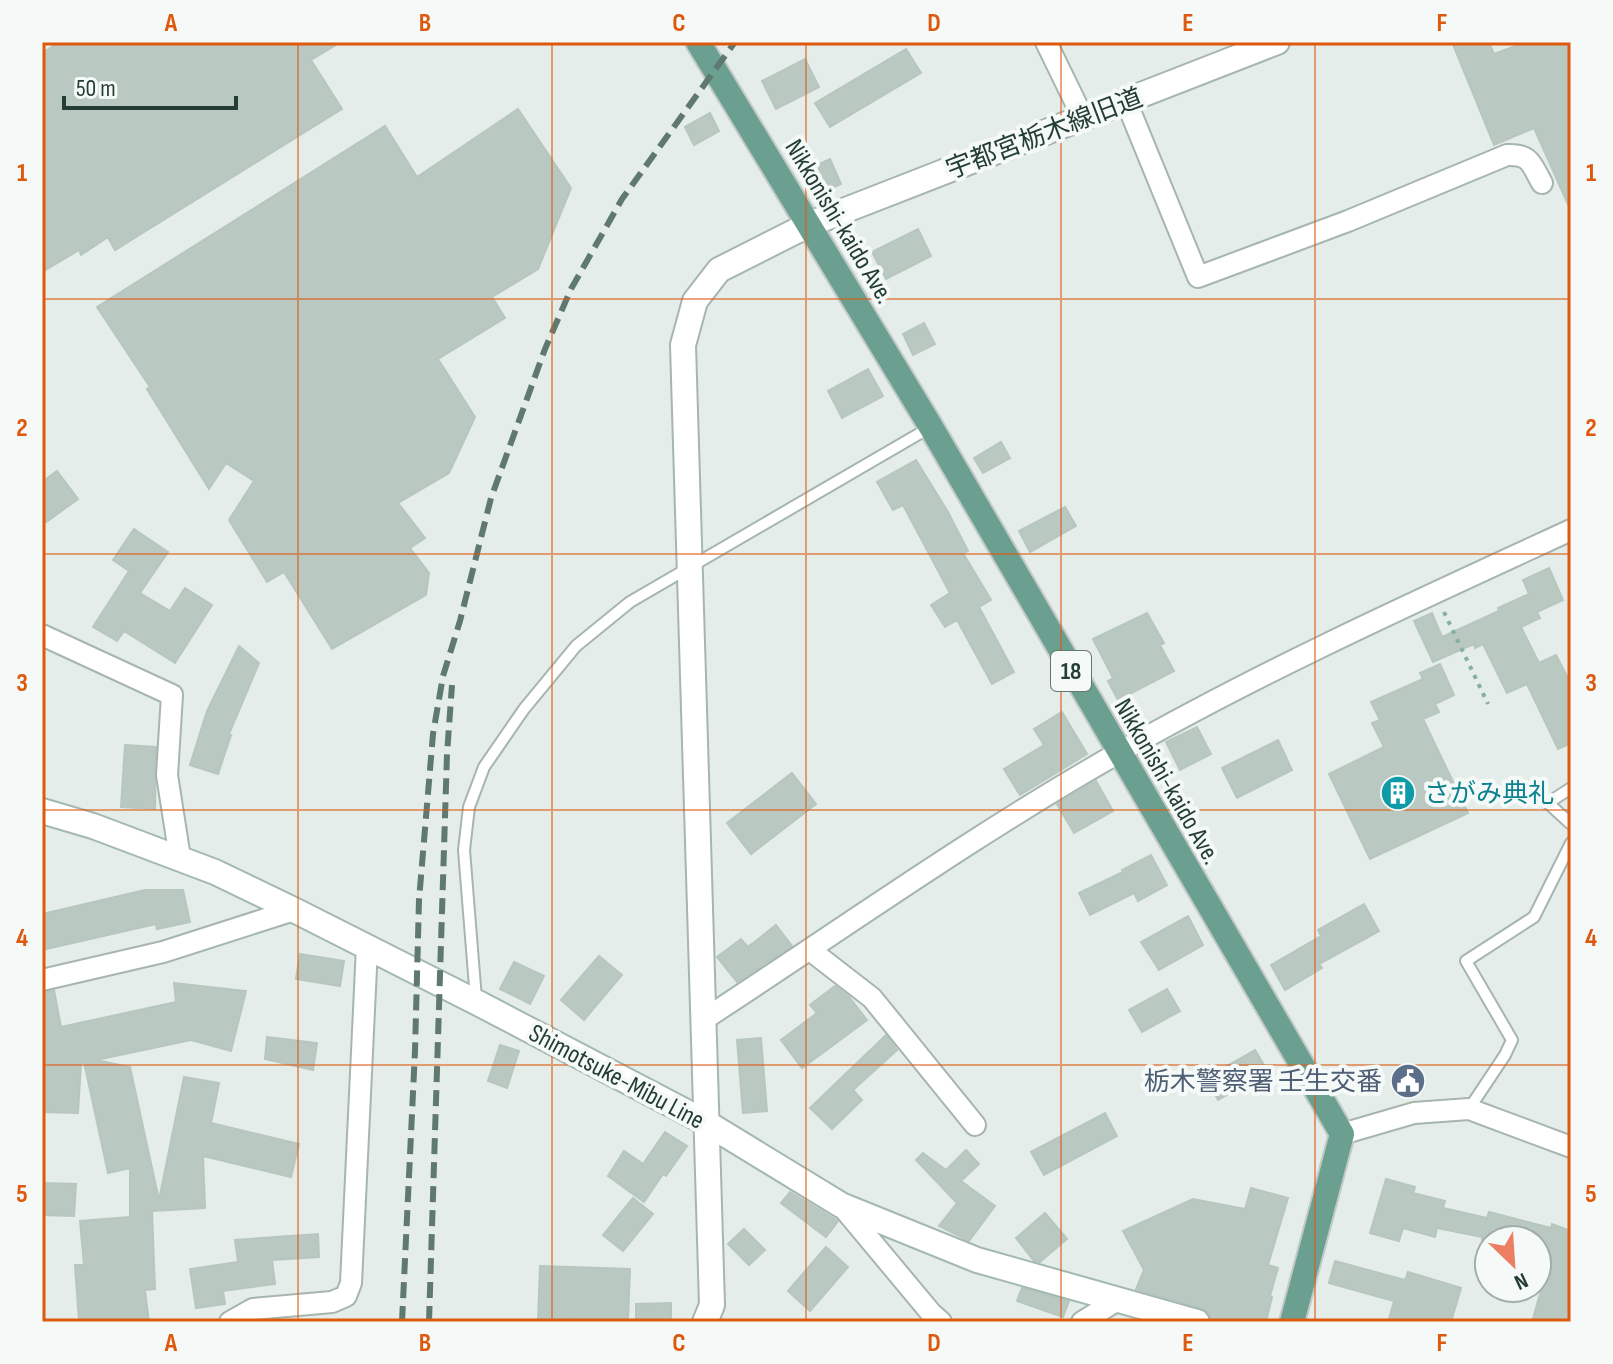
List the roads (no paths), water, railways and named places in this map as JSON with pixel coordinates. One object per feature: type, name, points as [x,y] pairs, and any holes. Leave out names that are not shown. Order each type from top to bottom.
[{"type":"main road","name":"Nikkonishi-kaido Ave.","points":[[698,42],[931,427],[1342,1134]]},
{"type":"main road","points":[[1292,1322],[1342,1134]]},
{"type":"street","points":[[1046,42],[1083,118]]},
{"type":"street","name":"宇都宮栃木線旧道","points":[[705,1322],[712,1305],[683,345],[695,301],[719,270],[810,224],[1277,42]]},
{"type":"street","points":[[1126,101],[1198,277],[1348,221],[1507,155],[1519,154],[1529,159],[1542,183]]},
{"type":"street","points":[[703,1020],[949,858],[1119,753],[1260,676],[1571,530]]},
{"type":"street","points":[[42,635],[172,695],[167,775],[180,858]]},
{"type":"street","name":"Shimotsuke-Mibu Line","points":[[42,811],[180,858],[294,910],[705,1122],[841,1205],[977,1260],[1197,1322]]},
{"type":"street","points":[[42,980],[163,952],[294,910]]},
{"type":"street","points":[[230,1322],[253,1309],[332,1302],[346,1296],[351,1283],[367,947]]},
{"type":"street","points":[[810,950],[872,998],[975,1125]]},
{"type":"street","points":[[1342,1134],[1414,1113],[1469,1109],[1571,1147]]},
{"type":"street","points":[[841,1205],[941,1322]]},
{"type":"street","points":[[1082,1322],[1116,1301]]},
{"type":"lane","points":[[476,1002],[464,850],[469,807],[484,767],[524,709],[576,646],[630,602],[931,427]]},
{"type":"lane","points":[[1571,788],[1548,803],[1571,824]]},
{"type":"lane","points":[[1469,1109],[1512,1040],[1466,961],[1534,917],[1571,843]]},
{"type":"railway","points":[[402,1322],[419,900],[433,734],[443,676],[491,498],[545,349],[571,289],[622,199],[735,42]]},
{"type":"railway","points":[[429,1322],[447,754],[452,685]]},
{"type":"place","name":"さがみ典礼","points":[[1398,793]]},
{"type":"place","name":"栃木警察署 壬生交番","points":[[1408,1081]]}]
